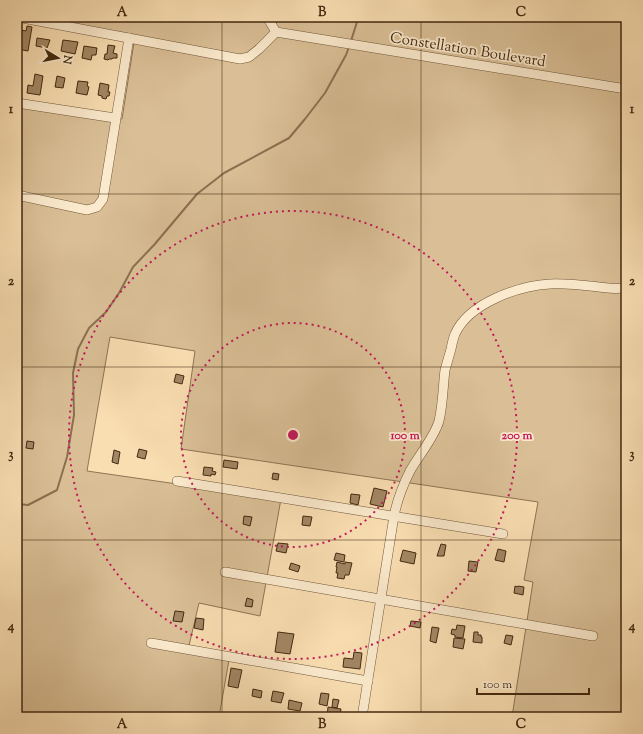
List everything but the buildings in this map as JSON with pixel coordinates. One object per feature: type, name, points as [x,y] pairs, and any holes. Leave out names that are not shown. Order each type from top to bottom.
[{"type":"street","points":[[17,17],[42,19],[129,38],[240,59],[248,57],[259,49],[276,32],[267,17]]},
{"type":"street","name":"Constellation Boulevard","points":[[276,32],[626,89]]},
{"type":"street","points":[[17,195],[87,210],[97,207],[103,199],[129,38]]},
{"type":"street","points":[[17,103],[115,118]]},
{"type":"street","points":[[362,717],[394,516],[400,496],[411,471],[438,422],[446,368],[454,335],[462,322],[472,312],[498,298],[533,286],[551,284],[626,288]]},
{"type":"street","points":[[177,481],[503,534]]},
{"type":"street","points":[[225,572],[593,636]]},
{"type":"street","points":[[151,643],[368,681]]},
{"type":"shaded area","points":[[36,17],[626,17],[626,717],[512,717],[533,582],[524,580],[538,502],[181,449],[195,351],[110,337],[87,471],[281,499],[260,616],[199,603],[188,650],[229,660],[219,717],[17,717],[17,103],[122,119],[135,36]]},
{"type":"waterway","points":[[351,41],[357,22],[357,17]]},
{"type":"waterway","points":[[17,504],[28,505],[57,490],[67,457],[74,415],[73,373],[78,349],[89,328],[106,312],[119,293],[133,267],[154,245],[197,194],[224,173],[289,138],[325,93],[349,47]]}]
